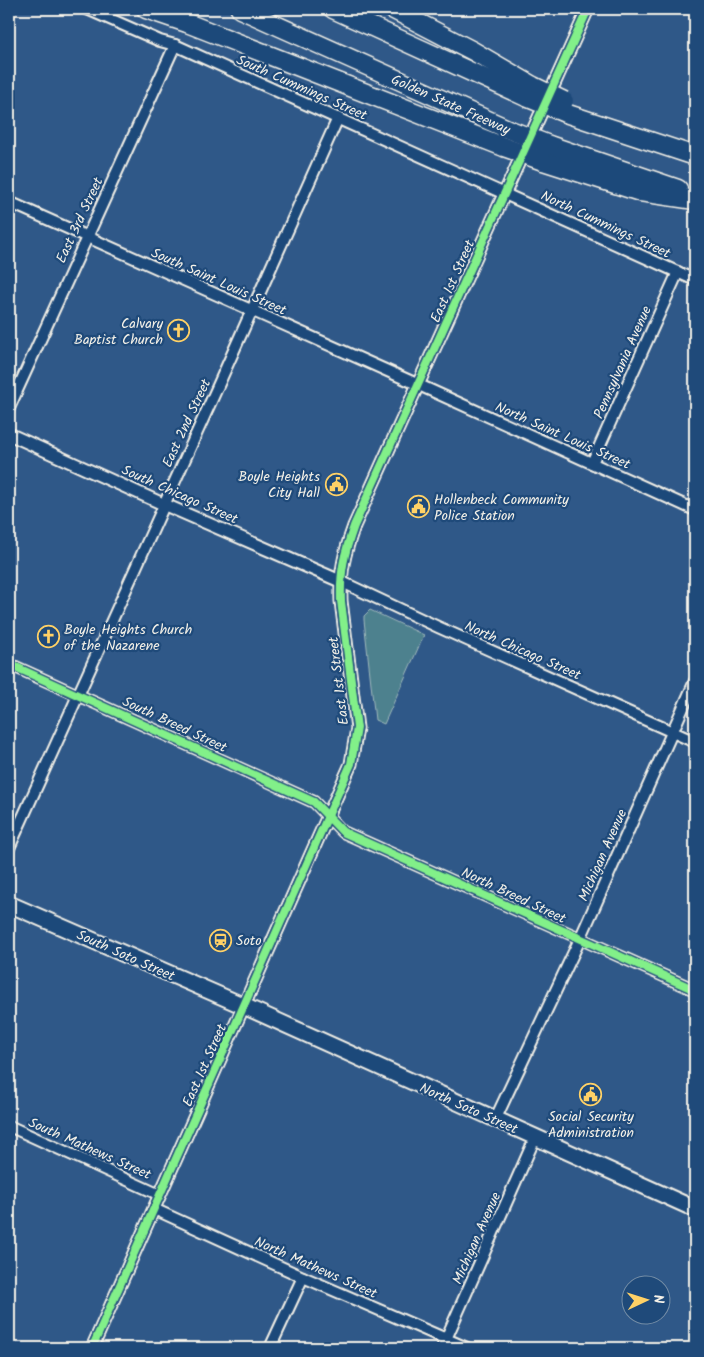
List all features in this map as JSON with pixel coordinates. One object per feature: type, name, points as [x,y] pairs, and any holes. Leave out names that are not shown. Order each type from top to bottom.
[{"type":"highway","points":[[146,9],[187,23],[504,147],[546,153],[640,192],[695,200]]},
{"type":"highway","name":"Golden State Freeway","points":[[240,9],[510,130],[546,153],[695,195]]},
{"type":"highway","points":[[333,9],[571,111],[695,156]]},
{"type":"highway","points":[[392,9],[473,51],[530,92]]},
{"type":"main road","name":"South Soto Street","points":[[9,904],[244,1006]]},
{"type":"main road","name":"North Soto Street","points":[[244,1006],[695,1210]]},
{"type":"street","name":"South Cummings Street","points":[[87,9],[160,41],[175,45],[505,193]]},
{"type":"street","name":"East 1st Street","points":[[92,1348],[351,764],[357,728],[341,601],[340,581],[344,553],[354,526],[588,9]]},
{"type":"street","name":"East 3rd Street","points":[[9,408],[175,45]]},
{"type":"street","name":"East 2nd Street","points":[[9,848],[338,118]]},
{"type":"street","name":"North Cummings Street","points":[[505,193],[695,280]]},
{"type":"street","name":"South Saint Louis Street","points":[[9,202],[419,385]]},
{"type":"street","name":"Pennsylvania Avenue","points":[[592,464],[678,272]]},
{"type":"street","name":"North Saint Louis Street","points":[[419,385],[695,510]]},
{"type":"street","name":"South Chicago Street","points":[[9,434],[340,581]]},
{"type":"street","name":"North Chicago Street","points":[[340,581],[695,742]]},
{"type":"street","name":"South Breed Street","points":[[9,664],[314,802],[327,816]]},
{"type":"street","name":"Michigan Avenue","points":[[496,1120],[580,939],[695,681]]},
{"type":"street","name":"North Breed Street","points":[[327,816],[343,832],[695,990]]},
{"type":"street","name":"South Mathews Street","points":[[9,1126],[160,1195]]},
{"type":"street","name":"Michigan Avenue","points":[[444,1344],[535,1138]]},
{"type":"street","name":"North Mathews Street","points":[[154,1209],[444,1344],[467,1348]]},
{"type":"street","points":[[270,1348],[303,1277]]},
{"type":"green space","points":[[370,610],[424,635],[384,724],[375,720],[364,620],[364,616]]},
{"type":"cycle path","points":[[92,1348],[351,764],[357,728],[341,601],[342,571],[348,545],[354,526],[588,9]]},
{"type":"cycle path","points":[[9,664],[314,802],[343,832],[695,990]]},
{"type":"place","name":"Calvary Baptist Church","points":[[179,331]]},
{"type":"place","name":"Boyle Heights City Hall","points":[[336,484]]},
{"type":"place","name":"Hollenbeck Community Police Station","points":[[418,507]]},
{"type":"place","name":"Boyle Heights Church of the Nazarene","points":[[48,637]]},
{"type":"place","name":"Soto","points":[[220,940]]},
{"type":"place","name":"Social Security Administration","points":[[591,1094]]}]
